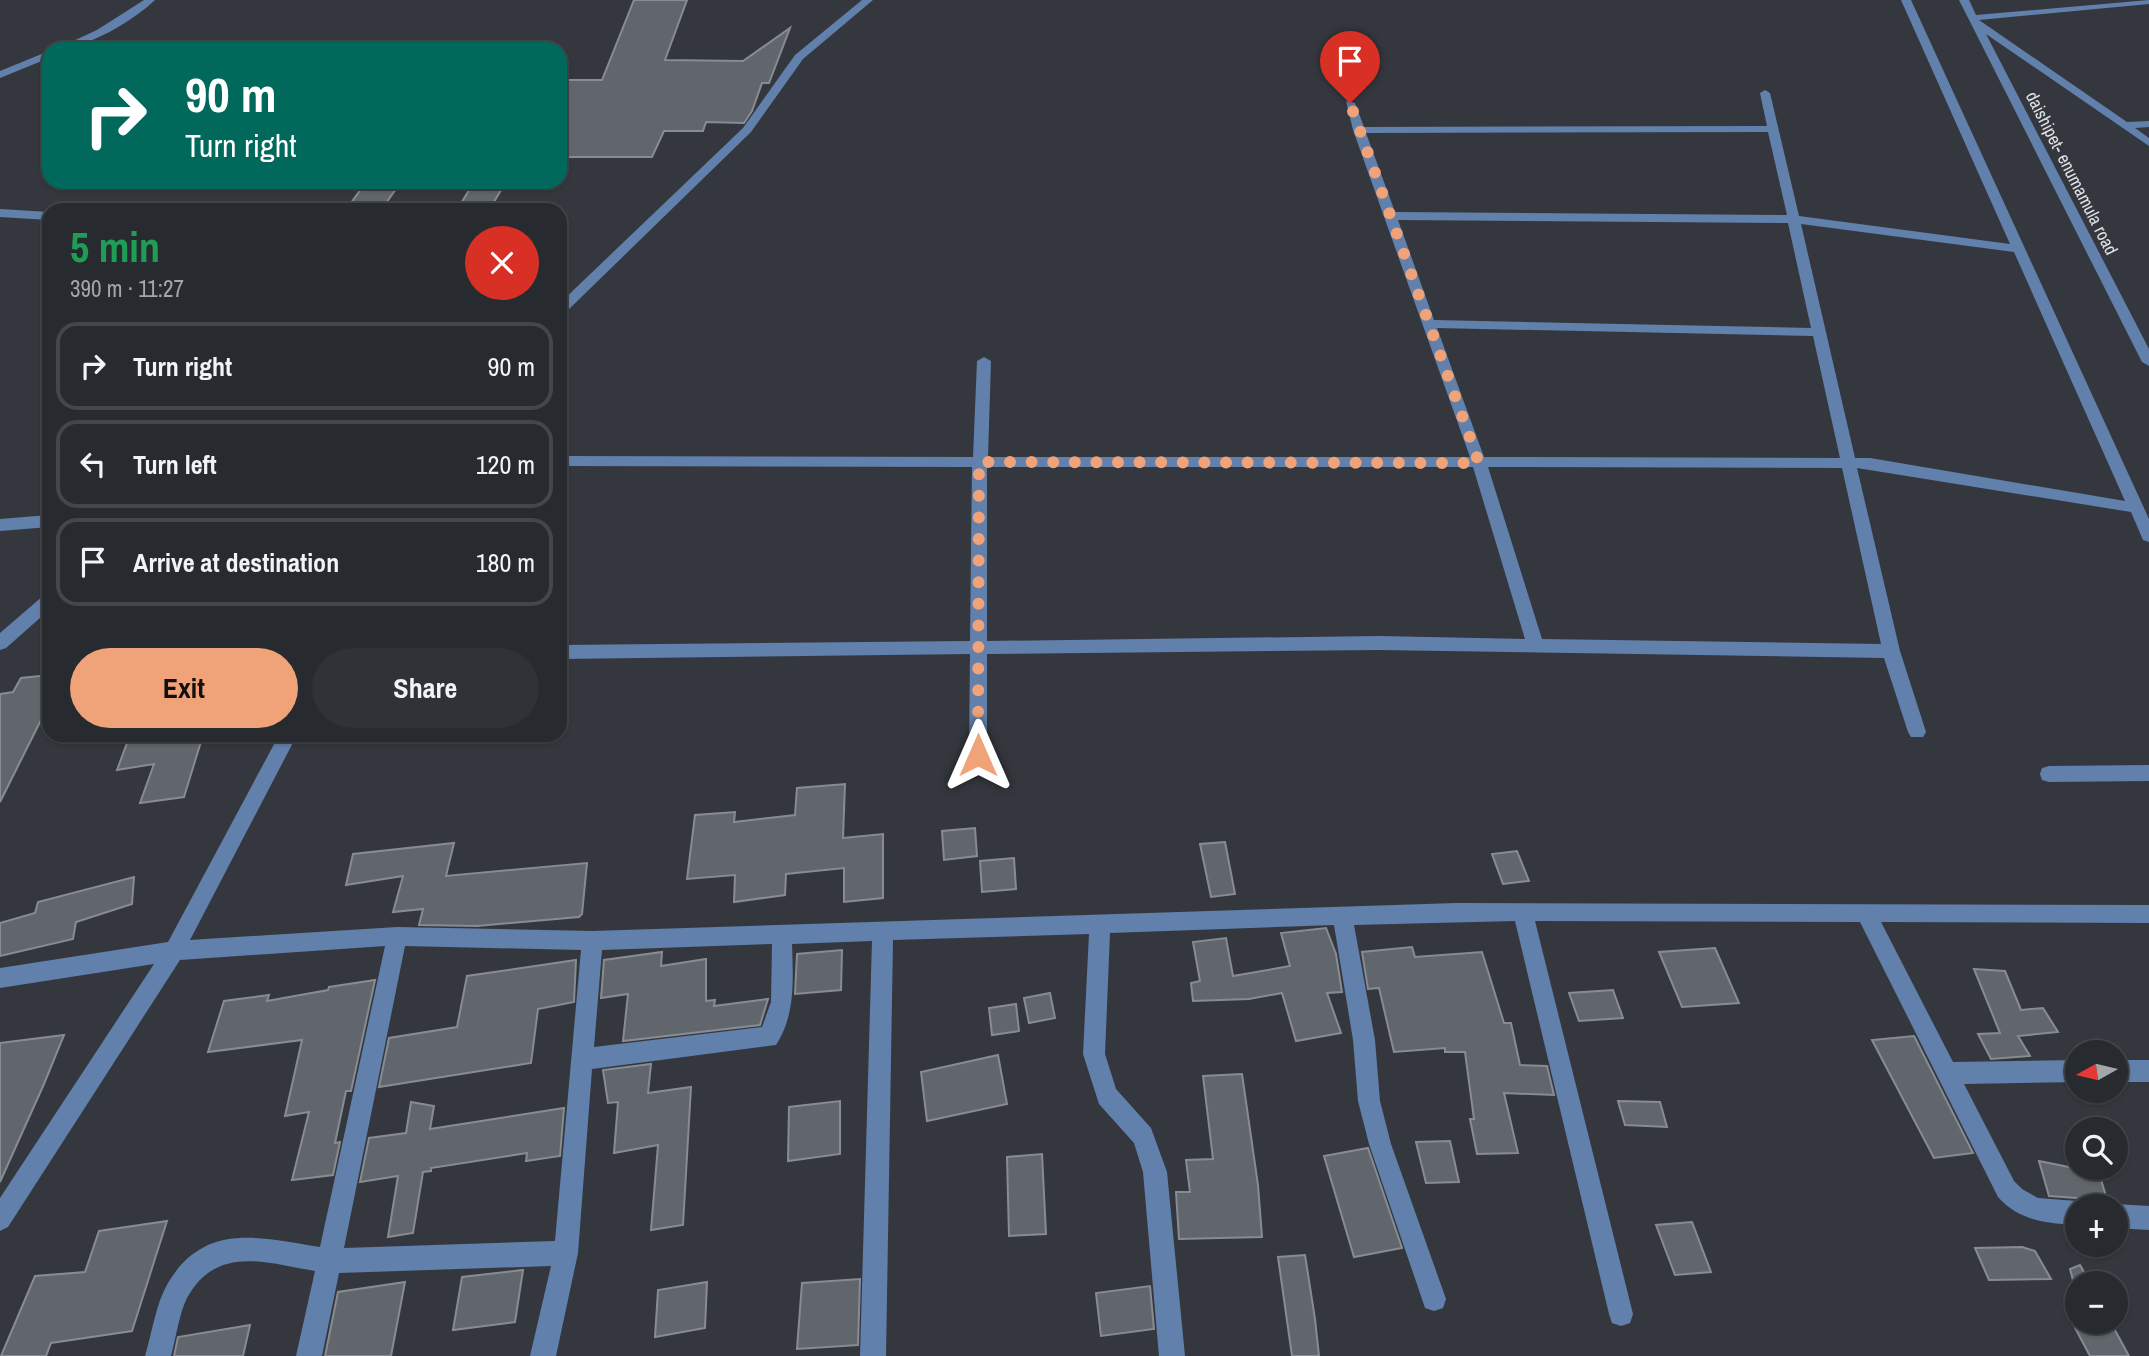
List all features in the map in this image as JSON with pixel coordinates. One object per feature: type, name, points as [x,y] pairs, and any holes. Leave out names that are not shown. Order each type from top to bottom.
[{"type":"street","points":[[77,42],[101,32],[149,0]]},
{"type":"street","points":[[567,303],[747,130],[799,57],[868,0]]},
{"type":"street","points":[[1906,0],[2149,536]]},
{"type":"street","name":"daishipet- enumamula road","points":[[1964,0],[2149,362]]},
{"type":"street","points":[[2130,1],[2149,11]]},
{"type":"street","points":[[1974,20],[2149,1]]},
{"type":"street","points":[[1974,20],[2149,144]]},
{"type":"street","points":[[0,75],[42,57]]},
{"type":"street","points":[[1765,93],[1891,652],[1917,732]]},
{"type":"street","points":[[1350,103],[1479,463],[1535,644]]},
{"type":"street","points":[[2124,126],[2149,124]]},
{"type":"street","points":[[1359,130],[1773,130]]},
{"type":"street","points":[[0,213],[42,216]]},
{"type":"street","points":[[1391,216],[1794,219],[2019,249]]},
{"type":"street","points":[[1429,324],[1820,331]]},
{"type":"street","points":[[978,755],[979,462],[984,361]]},
{"type":"street","points":[[567,461],[1849,463],[1918,469],[2136,508]]},
{"type":"street","points":[[0,525],[42,522]]},
{"type":"street","points":[[0,643],[42,606]]},
{"type":"street","points":[[567,652],[1535,644],[1891,652]]},
{"type":"street","points":[[0,1219],[174,951],[284,742]]},
{"type":"street","points":[[2049,774],[2149,772]]},
{"type":"street","points":[[0,978],[174,951],[397,936],[592,941],[1342,915],[1523,912],[2149,914]]},
{"type":"street","points":[[1523,912],[1621,1314]]},
{"type":"street","points":[[1866,913],[2006,1189],[2016,1202],[2042,1210],[2065,1212]]},
{"type":"street","points":[[1342,915],[1364,1041],[1369,1101],[1380,1143],[1434,1299]]},
{"type":"street","points":[[1100,924],[1094,1054],[1107,1096],[1143,1136],[1155,1172],[1172,1356]]},
{"type":"street","points":[[873,1356],[883,931]]},
{"type":"street","points":[[584,1059],[768,1037],[776,1028],[779,1011],[782,934]]},
{"type":"street","points":[[309,1356],[397,936]]},
{"type":"street","points":[[543,1356],[566,1253],[592,941]]},
{"type":"street","points":[[1947,1073],[2065,1071]]},
{"type":"street","points":[[2128,1071],[2149,1071]]},
{"type":"street","points":[[2128,1217],[2149,1218]]},
{"type":"street","points":[[158,1356],[177,1292],[206,1258],[228,1250],[250,1248],[331,1261],[566,1253]]},
{"type":"building","points":[[634,0],[687,0],[665,60],[743,61],[790,28],[769,83],[762,83],[752,111],[744,123],[706,122],[703,131],[664,131],[652,157],[567,157],[567,80],[602,80]]},
{"type":"building","points":[[361,189],[396,189],[386,203],[351,203]]},
{"type":"building","points":[[470,189],[502,189],[493,203],[461,203]]},
{"type":"building","points":[[42,676],[42,720],[0,802],[0,694],[13,692],[21,678]]},
{"type":"building","points":[[127,742],[201,742],[184,797],[140,803],[154,764],[117,770]]},
{"type":"building","points":[[845,784],[843,838],[883,834],[883,898],[844,902],[844,868],[786,874],[785,895],[734,902],[735,875],[687,879],[695,815],[735,812],[734,822],[795,815],[797,788]]},
{"type":"building","points":[[975,828],[977,856],[944,860],[942,831]]},
{"type":"building","points":[[1225,842],[1235,894],[1211,897],[1200,844]]},
{"type":"building","points":[[454,843],[446,876],[587,863],[582,914],[579,917],[477,926],[419,925],[423,909],[393,912],[403,876],[346,885],[353,854]]},
{"type":"building","points":[[1517,851],[1529,881],[1503,884],[1492,854]]},
{"type":"building","points":[[1014,858],[1016,889],[982,892],[980,861]]},
{"type":"building","points":[[134,877],[132,904],[76,922],[73,939],[0,956],[0,923],[35,913],[38,902]]},
{"type":"building","points":[[1326,928],[1336,954],[1342,992],[1327,993],[1341,1033],[1296,1041],[1282,993],[1249,999],[1193,1001],[1191,983],[1200,981],[1193,942],[1226,938],[1233,976],[1290,966],[1281,933]]},
{"type":"building","points":[[1412,947],[1415,957],[1482,952],[1504,1023],[1511,1023],[1520,1065],[1547,1066],[1554,1095],[1504,1093],[1518,1153],[1477,1154],[1470,1119],[1474,1119],[1465,1052],[1445,1052],[1445,1048],[1394,1052],[1379,988],[1368,989],[1362,952]]},
{"type":"building","points":[[1715,948],[1739,1003],[1682,1007],[1659,952]]},
{"type":"building","points":[[842,950],[841,990],[795,994],[797,954]]},
{"type":"building","points":[[662,952],[661,966],[706,959],[706,1001],[715,1000],[714,1006],[768,999],[760,1025],[623,1041],[628,994],[601,998],[604,960]]},
{"type":"building","points":[[576,960],[574,1002],[538,1009],[531,1063],[379,1087],[389,1038],[457,1027],[467,976]]},
{"type":"building","points":[[1974,969],[2005,971],[2021,1010],[2043,1008],[2058,1032],[2018,1036],[2030,1056],[1991,1059],[1978,1034],[2000,1033]]},
{"type":"building","points":[[375,980],[351,1091],[346,1091],[335,1143],[340,1142],[333,1175],[292,1180],[309,1112],[285,1116],[302,1040],[208,1052],[224,1001],[269,995],[267,1001]]},
{"type":"building","points":[[1613,990],[1623,1018],[1579,1021],[1569,993]]},
{"type":"building","points":[[1050,993],[1055,1018],[1029,1023],[1024,998]]},
{"type":"building","points":[[1016,1004],[1019,1031],[992,1035],[989,1008]]},
{"type":"building","points":[[64,1035],[44,1084],[0,1182],[0,1043]]},
{"type":"building","points":[[1914,1036],[1973,1153],[1934,1158],[1872,1040]]},
{"type":"building","points":[[998,1055],[1007,1104],[927,1121],[921,1072]]},
{"type":"building","points":[[651,1064],[648,1093],[691,1087],[683,1225],[651,1230],[658,1145],[614,1153],[618,1102],[608,1103],[603,1070]]},
{"type":"building","points":[[1242,1074],[1258,1185],[1262,1237],[1179,1239],[1176,1192],[1190,1192],[1186,1160],[1213,1159],[1203,1076]]},
{"type":"building","points":[[840,1101],[840,1154],[788,1161],[789,1107]]},
{"type":"building","points":[[1618,1101],[1660,1102],[1667,1127],[1625,1125]]},
{"type":"building","points":[[411,1102],[434,1106],[430,1129],[564,1108],[560,1156],[526,1161],[527,1153],[431,1168],[431,1171],[423,1172],[413,1233],[388,1237],[398,1176],[360,1182],[369,1138],[406,1133]]},
{"type":"building","points":[[1450,1141],[1459,1182],[1426,1183],[1416,1142]]},
{"type":"building","points":[[1368,1148],[1402,1248],[1354,1257],[1324,1156]]},
{"type":"building","points":[[1042,1154],[1046,1234],[1009,1236],[1007,1157]]},
{"type":"building","points":[[2039,1161],[2065,1166],[2065,1180],[2101,1180],[2105,1194],[2065,1194],[2065,1197],[2049,1196]]},
{"type":"building","points":[[167,1221],[132,1331],[51,1343],[46,1356],[1,1356],[35,1276],[85,1272],[99,1231]]},
{"type":"building","points":[[1692,1222],[1711,1272],[1675,1275],[1656,1225]]},
{"type":"building","points":[[2022,1247],[2035,1251],[2051,1279],[1989,1280],[1975,1248]]},
{"type":"building","points":[[1305,1255],[1319,1356],[1292,1356],[1278,1257]]},
{"type":"building","points":[[2080,1265],[2083,1271],[2071,1271]]},
{"type":"building","points":[[523,1270],[515,1322],[453,1330],[462,1277]]},
{"type":"building","points":[[860,1279],[858,1345],[797,1349],[802,1283]]},
{"type":"building","points":[[405,1282],[391,1356],[325,1356],[338,1292]]},
{"type":"building","points":[[707,1282],[705,1328],[655,1337],[658,1290]]},
{"type":"building","points":[[1150,1286],[1154,1329],[1101,1336],[1096,1293]]},
{"type":"building","points":[[250,1325],[243,1356],[174,1356],[178,1337]]},
{"type":"building","points":[[2078,1334],[2117,1334],[2129,1356],[2090,1356]]},
{"type":"route","points":[[978,755],[979,462],[1479,463],[1350,103]]}]
